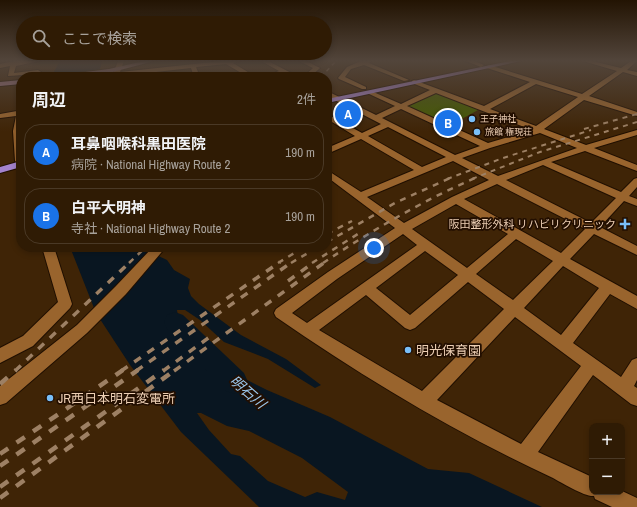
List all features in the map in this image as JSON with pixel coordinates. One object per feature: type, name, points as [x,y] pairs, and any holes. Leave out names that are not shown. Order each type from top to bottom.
[{"type":"highway","points":[[366,90],[387,85]]},
{"type":"highway","points":[[332,97],[398,85]]},
{"type":"highway","points":[[0,166],[16,163]]},
{"type":"highway","points":[[0,170],[16,164]]},
{"type":"street","points":[[355,85],[487,146]]},
{"type":"street","points":[[421,85],[637,168]]},
{"type":"street","points":[[484,109],[530,85]]},
{"type":"street","points":[[543,85],[637,114]]},
{"type":"street","points":[[361,196],[446,160],[539,131],[540,127],[600,85]]},
{"type":"street","points":[[376,118],[436,90]]},
{"type":"street","points":[[332,98],[388,124],[637,251]]},
{"type":"street","points":[[623,109],[637,105]]},
{"type":"street","points":[[0,116],[16,111]]},
{"type":"street","points":[[332,119],[420,170]]},
{"type":"street","points":[[332,149],[388,124]]},
{"type":"street","points":[[589,487],[524,455],[423,402],[362,366],[281,313],[328,277],[403,228],[456,199],[497,180],[543,162],[637,132]]},
{"type":"street","points":[[543,162],[637,203]]},
{"type":"street","points":[[332,176],[637,398]]},
{"type":"street","points":[[423,402],[515,309],[637,181]]},
{"type":"street","points":[[456,199],[637,303]]},
{"type":"street","points":[[367,288],[410,324],[516,234]]},
{"type":"street","points":[[308,331],[425,245]]},
{"type":"street","points":[[0,356],[28,341],[65,304],[49,252]]},
{"type":"street","points":[[0,397],[82,329],[121,290],[155,252]]},
{"type":"street","points":[[563,344],[608,286]]},
{"type":"street","points":[[524,455],[591,365]]},
{"type":"street","points":[[623,388],[637,365]]},
{"type":"street","points":[[608,495],[634,507]]},
{"type":"green space","points":[[436,92],[477,108],[478,110],[449,126],[409,107],[409,105]]},
{"type":"water","points":[[72,252],[150,252],[167,260],[174,270],[190,279],[188,288],[191,296],[199,304],[241,335],[286,359],[321,385],[315,388],[268,359],[224,342],[200,320],[185,310],[177,310],[179,323],[212,362],[267,390],[330,417],[428,469],[469,473],[542,507],[259,507],[181,432],[130,365],[96,313]],"holes":[[[197,413],[201,413],[227,426],[249,431],[302,458],[348,492],[345,500],[317,492],[305,497],[268,481],[240,456],[231,454],[209,430]]]},
{"type":"waterway","name":"明石川","points":[[175,322],[235,382]]},
{"type":"railway","points":[[584,129],[637,114]]},
{"type":"railway","points":[[472,179],[540,152],[637,122]]},
{"type":"railway","points":[[447,179],[503,158],[591,130]]},
{"type":"railway","points":[[332,239],[395,203],[450,178]]},
{"type":"railway","points":[[323,263],[397,217],[436,196],[475,178]]},
{"type":"railway","points":[[332,231],[352,221]]},
{"type":"railway","points":[[332,250],[361,232]]},
{"type":"railway","points":[[129,263],[141,252]]},
{"type":"railway","points":[[278,263],[296,252]]},
{"type":"railway","points":[[291,263],[310,252]]},
{"type":"railway","points":[[312,263],[329,252]]},
{"type":"railway","points":[[15,371],[130,262]]},
{"type":"railway","points":[[121,371],[280,262]]},
{"type":"railway","points":[[136,371],[292,262]]},
{"type":"railway","points":[[288,281],[314,262]]},
{"type":"railway","points":[[174,371],[325,262]]},
{"type":"railway","points":[[163,371],[211,336]]},
{"type":"railway","points":[[0,384],[16,370]]},
{"type":"railway","points":[[0,454],[123,370]]},
{"type":"railway","points":[[0,466],[138,370]]},
{"type":"railway","points":[[0,487],[164,370]]},
{"type":"railway","points":[[0,498],[175,370]]},
{"type":"place","name":"耳鼻咽喉科黒田医院","points":[[348,114]]},
{"type":"place","name":"王子神社","points":[[472,119]]},
{"type":"place","name":"白平大明神","points":[[448,123]]},
{"type":"place","name":"旅館 権現荘","points":[[477,132]]},
{"type":"place","name":"阪田整形外科 リハビリクリニック","points":[[625,224]]},
{"type":"place","name":"明光保育園","points":[[408,350]]},
{"type":"place","name":"JR西日本明石変電所","points":[[50,398]]}]
